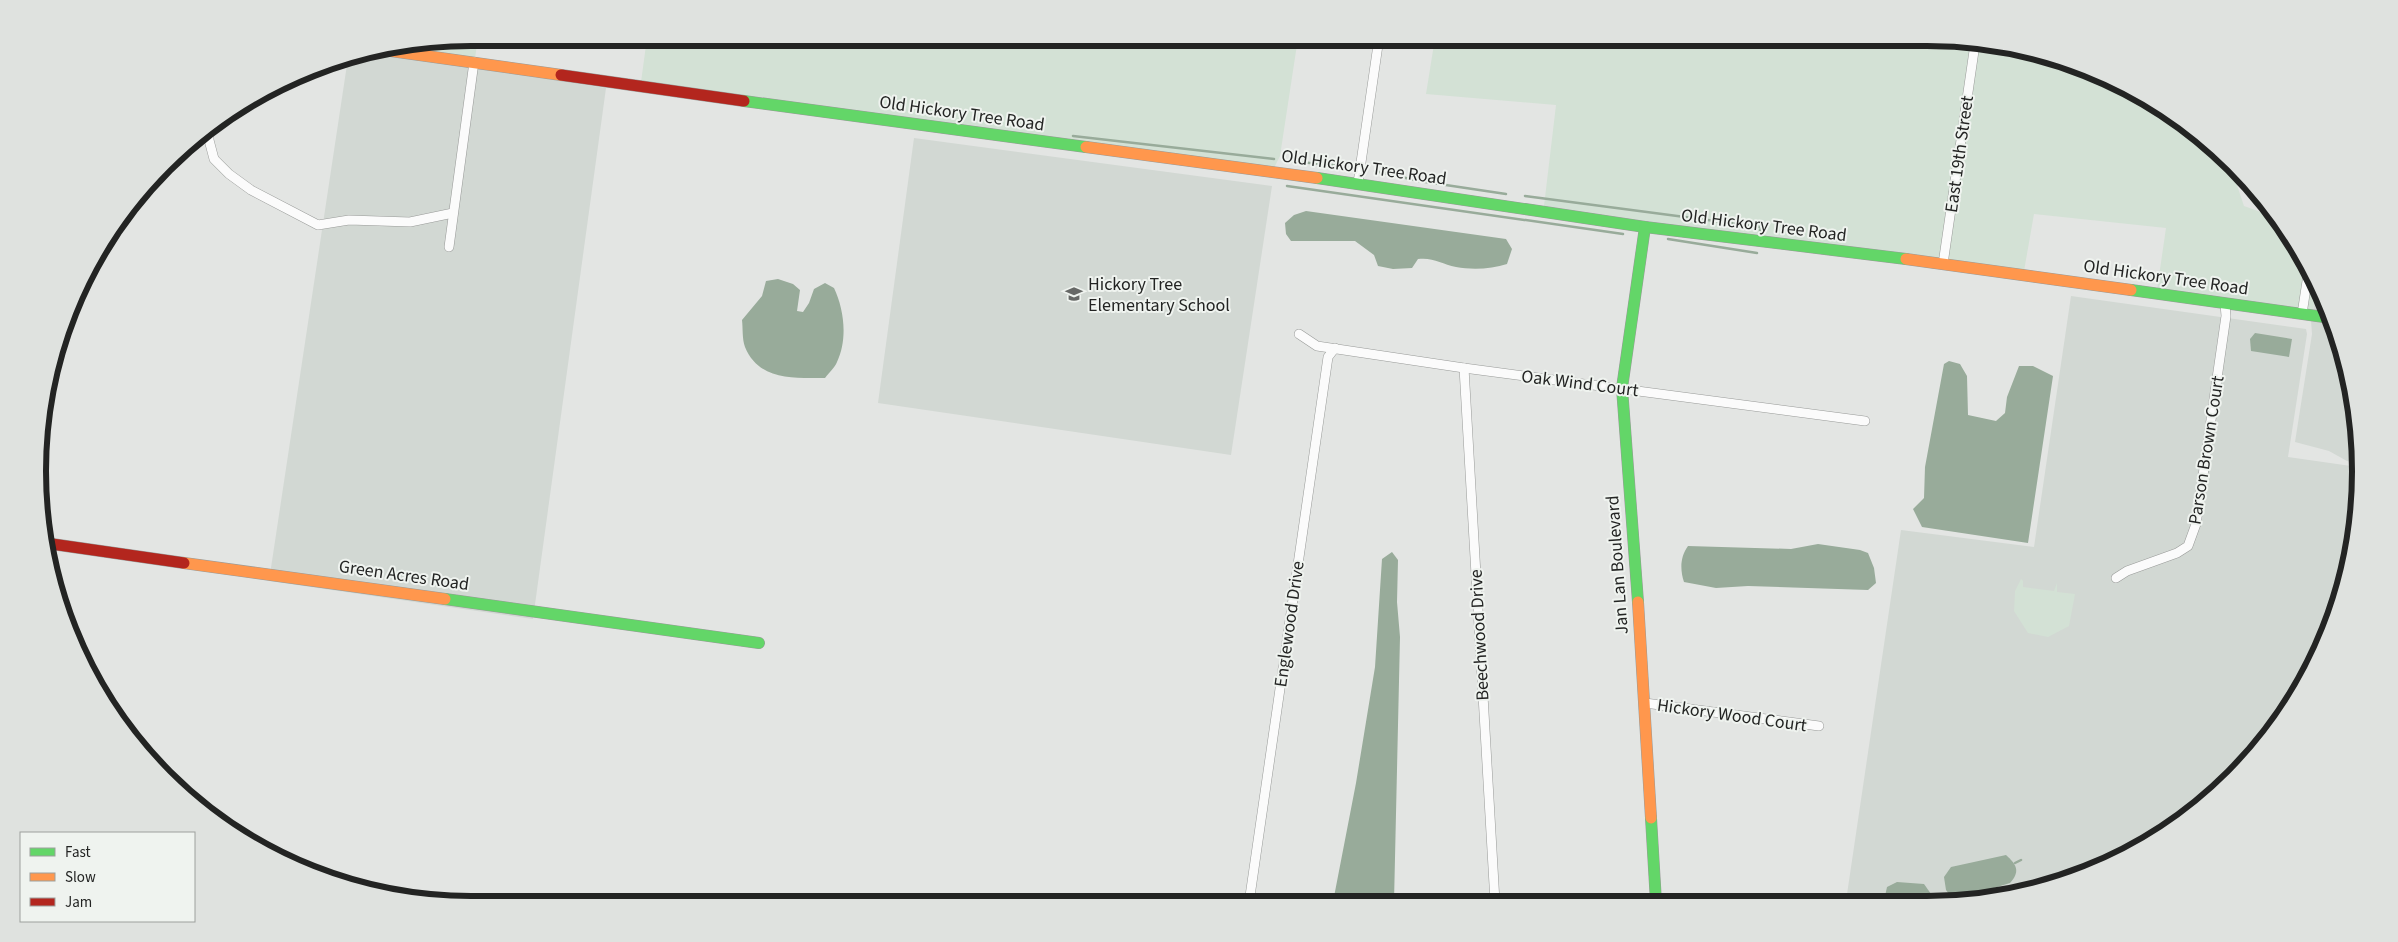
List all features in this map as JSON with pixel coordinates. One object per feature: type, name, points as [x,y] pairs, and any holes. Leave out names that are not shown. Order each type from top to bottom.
[{"type":"street","points":[[1358,183],[1378,46]]},
{"type":"street","name":"East 19th Street","points":[[1943,264],[1973,49]]},
{"type":"street","name":"Old Hickory Tree Road","points":[[400,52],[872,119],[1358,183],[1645,227],[1943,264],[2322,317]]},
{"type":"street","points":[[449,247],[474,62]]},
{"type":"street","points":[[209,137],[214,159],[229,174],[251,190],[318,225],[349,220],[410,222],[454,213]]},
{"type":"street","name":"Jan Lan Boulevard","points":[[1645,227],[1622,388],[1645,703],[1656,896]]},
{"type":"street","points":[[2302,314],[2307,281]]},
{"type":"street","name":"Parson Brown Court","points":[[2116,578],[2127,571],[2178,553],[2188,546],[2198,514],[2226,316],[2225,304]]},
{"type":"street","name":"Oak Wind Court","points":[[1299,334],[1317,346],[1464,368],[1866,421]]},
{"type":"street","name":"Englewood Drive","points":[[1250,896],[1328,357],[1335,348]]},
{"type":"street","name":"Beechwood Drive","points":[[1464,368],[1495,896]]},
{"type":"street","name":"Green Acres Road","points":[[52,543],[759,643]]},
{"type":"street","name":"Hickory Wood Court","points":[[1645,703],[1819,726]]},
{"type":"shaded area","points":[[477,46],[475,58],[419,50]]},
{"type":"shaded area","points":[[646,46],[1297,46],[1280,156],[1274,168],[641,82]]},
{"type":"shaded area","points":[[1434,46],[1927,46],[1955,47],[2010,54],[2064,69],[2115,90],[2139,103],[2186,134],[2237,182],[2244,206],[2265,214],[2295,259],[2308,283],[2315,299],[2313,311],[2157,290],[2166,228],[2034,214],[2024,271],[1646,223],[1544,206],[1556,105],[1426,94]]},
{"type":"shaded area","points":[[386,55],[606,88],[533,619],[269,581],[347,65]]},
{"type":"shaded area","name":"Hickory Tree Elementary School","points":[[914,138],[1272,186],[1231,455],[878,403]]},
{"type":"shaded area","points":[[1306,211],[1506,239],[1512,249],[1507,264],[1495,267],[1462,268],[1433,260],[1418,259],[1412,268],[1393,269],[1378,266],[1374,255],[1355,241],[1291,241],[1286,234],[1285,223],[1294,215]]},
{"type":"shaded area","points":[[778,279],[793,284],[800,290],[797,311],[803,312],[809,303],[814,289],[825,283],[834,288],[842,315],[843,344],[836,364],[825,378],[790,377],[768,372],[751,358],[745,347],[742,320],[762,296],[766,281]]},
{"type":"shaded area","points":[[2071,296],[2306,329],[2307,334],[2288,457],[2352,466],[2351,499],[2344,554],[2329,608],[2308,659],[2295,683],[2264,730],[2227,771],[2186,808],[2139,839],[2090,863],[2037,881],[2010,888],[1982,892],[1927,896],[1847,896],[1901,530],[2034,547]]},
{"type":"shaded area","points":[[2315,299],[2321,312],[2313,311]]},
{"type":"shaded area","points":[[2311,320],[2324,322],[2344,388],[2352,462],[2329,451],[2295,442],[2312,334]]},
{"type":"shaded area","points":[[2255,333],[2292,339],[2289,357],[2251,351],[2250,339]]},
{"type":"shaded area","points":[[1949,361],[1960,364],[1967,376],[1968,415],[1996,421],[2005,413],[2007,397],[2019,366],[2033,366],[2053,376],[2028,543],[1922,527],[1913,509],[1924,498],[1925,467],[1944,364]]},
{"type":"shaded area","points":[[1818,544],[1860,550],[1868,553],[1874,568],[1876,583],[1868,590],[1748,586],[1716,588],[1684,582],[1681,568],[1682,559],[1688,546],[1791,549]]},
{"type":"shaded area","points":[[1392,552],[1398,560],[1397,602],[1400,637],[1394,896],[1334,896],[1356,783],[1375,667],[1382,559]]},
{"type":"shaded area","points":[[2021,579],[2023,587],[2054,591],[2057,583],[2057,592],[2075,594],[2069,626],[2048,637],[2028,633],[2014,611],[2015,591]]},
{"type":"shaded area","points":[[2006,855],[2015,865],[2016,871],[2010,883],[1980,892],[1950,895],[1946,890],[1944,877],[1951,867]]},
{"type":"shaded area","points":[[1897,882],[1924,884],[1932,896],[1885,896],[1887,887]]},
{"type":"waterway","points":[[1073,136],[1274,159]]},
{"type":"waterway","points":[[1288,161],[1343,166]]},
{"type":"waterway","points":[[1375,171],[1419,181],[1506,194]]},
{"type":"waterway","points":[[1287,186],[1623,234]]},
{"type":"waterway","points":[[1525,196],[1761,227],[1760,231]]},
{"type":"waterway","points":[[1668,239],[1757,253]]},
{"type":"waterway","points":[[2015,863],[2021,860]]},
{"type":"traffic: fast","points":[[744,101],[1086,147]]},
{"type":"traffic: fast","points":[[1317,178],[1645,227],[1906,259]]},
{"type":"traffic: fast","points":[[1638,602],[1622,388],[1645,227]]},
{"type":"traffic: fast","points":[[2131,290],[2322,317]]},
{"type":"traffic: fast","points":[[445,599],[759,643]]},
{"type":"traffic: fast","points":[[1651,818],[1656,896]]},
{"type":"traffic: slow","points":[[400,52],[561,75]]},
{"type":"traffic: slow","points":[[1086,147],[1317,178]]},
{"type":"traffic: slow","points":[[1906,259],[2131,290]]},
{"type":"traffic: slow","points":[[184,563],[445,599]]},
{"type":"traffic: slow","points":[[1638,602],[1651,818]]},
{"type":"traffic: jam","points":[[561,75],[744,101]]},
{"type":"traffic: jam","points":[[53,544],[184,563]]},
{"type":"place","name":"Hickory Tree Elementary School","points":[[1074,294]]}]
